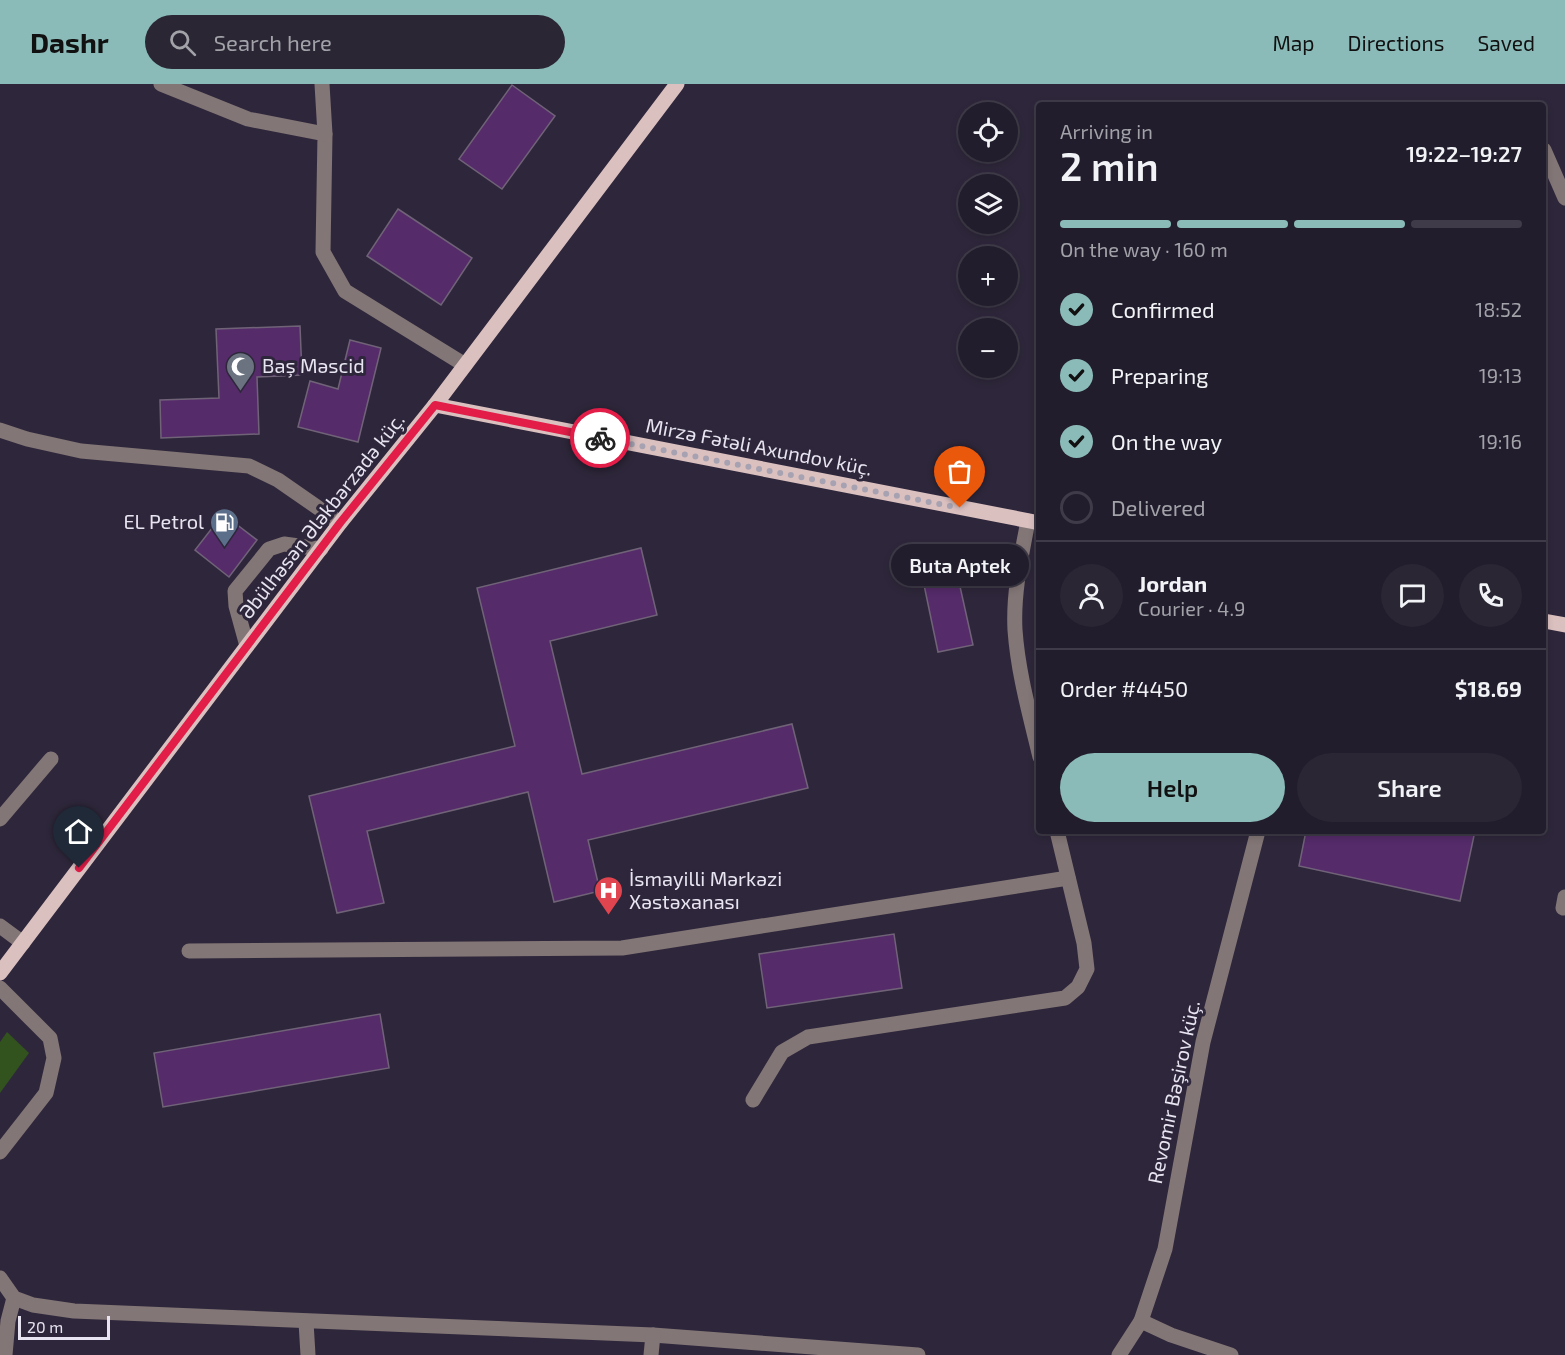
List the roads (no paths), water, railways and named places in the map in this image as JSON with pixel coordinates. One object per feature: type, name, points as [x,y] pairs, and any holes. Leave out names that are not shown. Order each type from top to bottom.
[{"type":"main road","name":"Əbülhəsən Ələkbərzadə küç.","points":[[0,973],[340,523],[435,405],[677,84]]},
{"type":"main road","name":"Mirzə Fətəli Axundov küç.","points":[[435,405],[1034,522]]},
{"type":"main road","points":[[1546,621],[1565,625]]},
{"type":"street","points":[[161,84],[248,119],[325,134]]},
{"type":"street","points":[[322,84],[325,134],[323,252],[345,291],[465,365]]},
{"type":"street","points":[[1546,155],[1565,198]]},
{"type":"street","points":[[0,430],[27,439],[81,451],[249,466],[278,480],[340,523]]},
{"type":"street","points":[[1034,522],[1017,581],[1015,630],[1024,688],[1036,740]]},
{"type":"street","points":[[248,646],[236,606],[235,591],[269,549],[284,544],[321,549]]},
{"type":"street","points":[[0,819],[51,759]]},
{"type":"street","points":[[753,1100],[782,1052],[808,1037],[1065,998],[1078,987],[1087,969],[1084,943],[1058,834]]},
{"type":"street","name":"Revomir Bəşirov küç.","points":[[1119,1355],[1141,1321],[1165,1249],[1203,1042],[1257,834]]},
{"type":"street","points":[[189,951],[622,948],[1068,878]]},
{"type":"street","points":[[0,926],[23,943]]},
{"type":"street","points":[[0,988],[50,1038],[54,1058],[46,1093],[0,1152]]},
{"type":"street","points":[[0,1278],[14,1298],[33,1305],[74,1311],[653,1335],[918,1355]]},
{"type":"street","points":[[5,1355],[8,1321],[14,1298]]},
{"type":"street","points":[[1141,1321],[1171,1335],[1231,1355]]},
{"type":"street","points":[[306,1322],[308,1355]]},
{"type":"street","points":[[651,1355],[653,1335]]},
{"type":"place","name":"Baş Məscid","points":[[241,392]]},
{"type":"place","name":"Buta Aptek","points":[[960,508]]},
{"type":"place","name":"EL Petrol","points":[[225,548]]},
{"type":"place","name":"İsmayilli Mərkəzi Xəstəxanası","points":[[608,916]]}]
